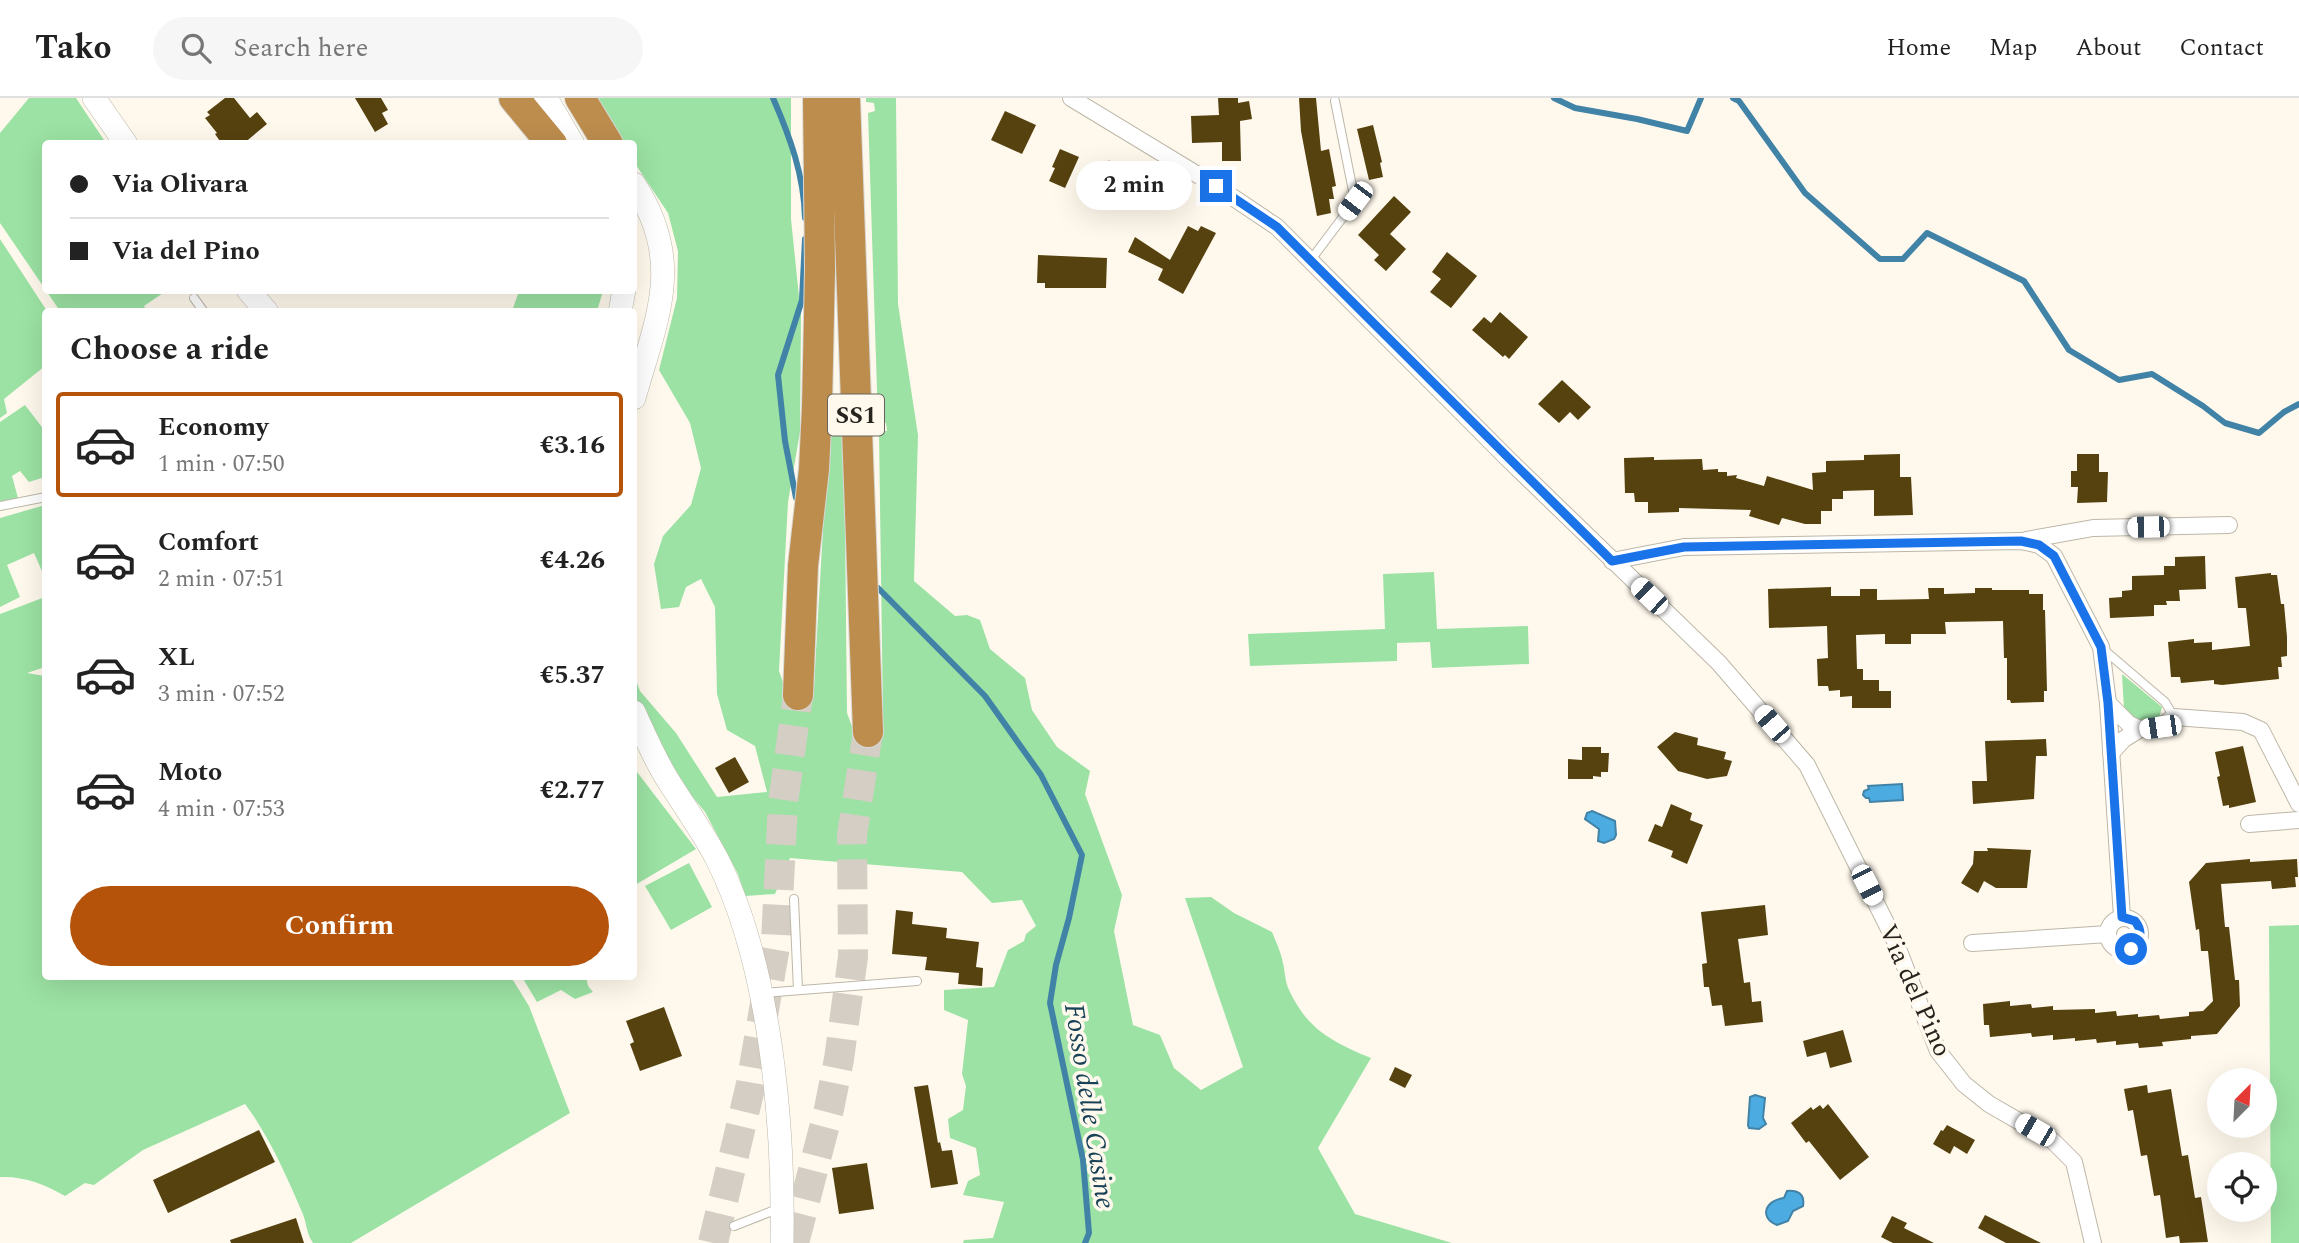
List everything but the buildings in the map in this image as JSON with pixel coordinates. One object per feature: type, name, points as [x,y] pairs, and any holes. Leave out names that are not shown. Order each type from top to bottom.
[{"type":"highway","points":[[514,98],[559,114],[601,140]]},
{"type":"highway","points":[[805,98],[819,177]]},
{"type":"highway","name":"SS1","points":[[798,695],[803,566],[816,433],[820,269],[818,98]]},
{"type":"highway","name":"SS1","points":[[845,98],[868,733]]},
{"type":"street","points":[[94,98],[123,140]]},
{"type":"street","name":"Via del Pino","points":[[1071,98],[1277,227],[1612,561],[1719,663],[1807,765],[1895,941],[1938,1051],[1964,1084],[1989,1104],[2053,1141],[2074,1161],[2093,1243]]},
{"type":"street","points":[[559,114],[571,140]]},
{"type":"street","points":[[559,114],[586,140]]},
{"type":"street","points":[[637,189],[645,202],[661,245],[664,275],[657,321],[637,388]]},
{"type":"street","points":[[1612,561],[1684,547],[2021,541],[2093,528],[2229,525]]},
{"type":"street","points":[[2021,541],[2039,545],[2054,556],[2101,647],[2108,703],[2122,917]]},
{"type":"street","points":[[2108,703],[2129,724],[2140,729]]},
{"type":"street","points":[[2111,752],[2123,739],[2140,729],[2160,727],[2174,717],[2243,722],[2262,730],[2299,804]]},
{"type":"street","points":[[637,718],[672,787],[718,862],[737,908],[760,993],[773,1068],[783,1207],[782,1243]]},
{"type":"street","points":[[2249,824],[2299,820]]},
{"type":"street","points":[[2122,917],[2135,921],[2139,926],[2140,939],[2131,949],[2118,949],[2109,940],[2108,934],[2110,926],[2122,917]]},
{"type":"street","points":[[1972,943],[2108,934]]},
{"type":"lane","points":[[1310,261],[1355,201],[1335,101]]},
{"type":"lane","points":[[194,298],[201,308]]},
{"type":"lane","points":[[0,506],[42,498]]},
{"type":"lane","points":[[2101,647],[2165,702],[2174,717]]},
{"type":"lane","points":[[794,899],[798,990]]},
{"type":"lane","points":[[760,993],[918,981]]},
{"type":"lane","points":[[734,1226],[783,1207]]},
{"type":"green space","points":[[29,98],[76,98],[104,140],[42,140],[42,285],[0,223],[0,133]]},
{"type":"green space","points":[[590,98],[791,98],[791,219],[801,316],[800,432],[788,502],[779,671],[785,688],[807,699],[814,686],[829,425],[844,425],[847,713],[854,732],[877,733],[883,719],[879,431],[887,431],[886,423],[878,421],[868,113],[875,111],[874,103],[866,102],[866,98],[896,98],[898,304],[918,435],[914,581],[955,616],[967,615],[980,620],[990,649],[1025,678],[1032,710],[1057,747],[1090,771],[1085,794],[1122,895],[1114,931],[1133,1025],[1160,1035],[1174,1068],[1201,1090],[1243,1067],[1185,898],[1211,897],[1234,913],[1272,932],[1281,955],[1288,987],[1304,1015],[1322,1033],[1371,1058],[1318,1148],[1355,1214],[1452,1243],[963,1243],[964,1240],[993,1238],[1004,1202],[963,1195],[968,1181],[980,1175],[976,1148],[950,1138],[948,1119],[963,1110],[966,1086],[962,1074],[968,1020],[944,1010],[944,990],[994,987],[1008,950],[1024,941],[1026,934],[1036,926],[1022,900],[992,903],[962,872],[790,858],[775,894],[745,896],[738,874],[705,812],[669,768],[637,722],[637,683],[640,691],[676,733],[717,797],[767,792],[755,746],[727,730],[717,694],[715,607],[701,579],[686,587],[679,607],[661,609],[654,564],[663,536],[691,505],[701,468],[690,423],[659,370],[677,298],[678,251],[668,213],[637,166],[637,140],[617,140]]},
{"type":"green space","points":[[0,239],[45,308],[42,308],[42,368],[4,399],[7,413],[0,418]]},
{"type":"green space","points":[[48,294],[162,294],[144,306],[145,308],[58,308]]},
{"type":"green space","points":[[518,294],[602,294],[598,308],[513,308]]},
{"type":"green space","points":[[25,405],[42,427],[42,478],[29,482],[20,471],[12,476],[18,498],[0,502],[0,422]]},
{"type":"green space","points":[[42,506],[42,571],[34,553],[7,565],[20,597],[0,607],[0,518]]},
{"type":"green space","points":[[1434,572],[1437,629],[1528,626],[1529,664],[1432,668],[1430,642],[1397,643],[1397,661],[1250,666],[1248,634],[1385,629],[1383,574]]},
{"type":"green space","points":[[42,598],[42,668],[27,673],[42,676],[42,980],[513,980],[529,1006],[570,1113],[351,1243],[313,1243],[276,1156],[245,1104],[143,1150],[94,1185],[85,1183],[65,1196],[34,1182],[0,1177],[0,614]]},
{"type":"green space","points":[[2122,674],[2162,707],[2159,719],[2138,724],[2124,709]]},
{"type":"green space","points":[[637,772],[696,849],[637,884]]},
{"type":"green space","points":[[689,863],[712,907],[671,930],[645,886]]},
{"type":"green space","points":[[2299,925],[2299,1243],[2271,1243],[2271,1222],[2277,1222],[2277,1152],[2270,1152],[2270,1138],[2277,1138],[2277,1068],[2270,1068],[2269,926]]},
{"type":"green space","points":[[524,980],[587,980],[593,992],[575,999],[561,990],[537,1002]]},
{"type":"water","points":[[1902,784],[1903,800],[1870,802],[1869,798],[1863,795],[1864,791],[1869,789],[1868,786]]},
{"type":"water","points":[[1592,811],[1615,821],[1614,839],[1604,843],[1598,841],[1599,829],[1585,819],[1587,813]]},
{"type":"water","points":[[1755,1095],[1765,1098],[1763,1118],[1766,1124],[1759,1129],[1749,1128],[1748,1125],[1750,1097]]},
{"type":"water","points":[[1787,1191],[1800,1194],[1803,1206],[1793,1211],[1788,1221],[1777,1225],[1768,1218],[1767,1209],[1773,1202],[1784,1198]]},
{"type":"waterway","name":"Fosso delle Casine","points":[[773,98],[795,156],[805,218]]},
{"type":"waterway","points":[[1554,98],[1575,108],[1687,131],[1701,98]]},
{"type":"waterway","points":[[1733,98],[1739,101],[1805,193],[1880,259],[1903,259],[1927,233],[2024,281],[2069,350],[2119,380],[2152,374],[2225,423],[2259,433],[2284,412],[2299,404]]},
{"type":"waterway","name":"Fosso delle Casine","points":[[796,498],[785,441],[778,375],[802,300],[805,239]]},
{"type":"waterway","name":"Fosso delle Casine","points":[[878,588],[985,696],[1041,775],[1082,855],[1056,965],[1050,1003],[1083,1160],[1089,1233],[1085,1243]]},
{"type":"tunnel","points":[[713,1243],[751,1084],[776,941],[783,803],[798,695]]},
{"type":"tunnel","points":[[794,1243],[829,1109],[839,1059],[853,957],[852,835],[868,732]]},
{"type":"route","points":[[1216,186],[1277,227],[1612,561],[1684,547],[2021,541],[2039,545],[2054,556],[2101,647],[2108,703],[2122,917],[2135,921],[2140,932],[2140,939],[2131,949]]}]
